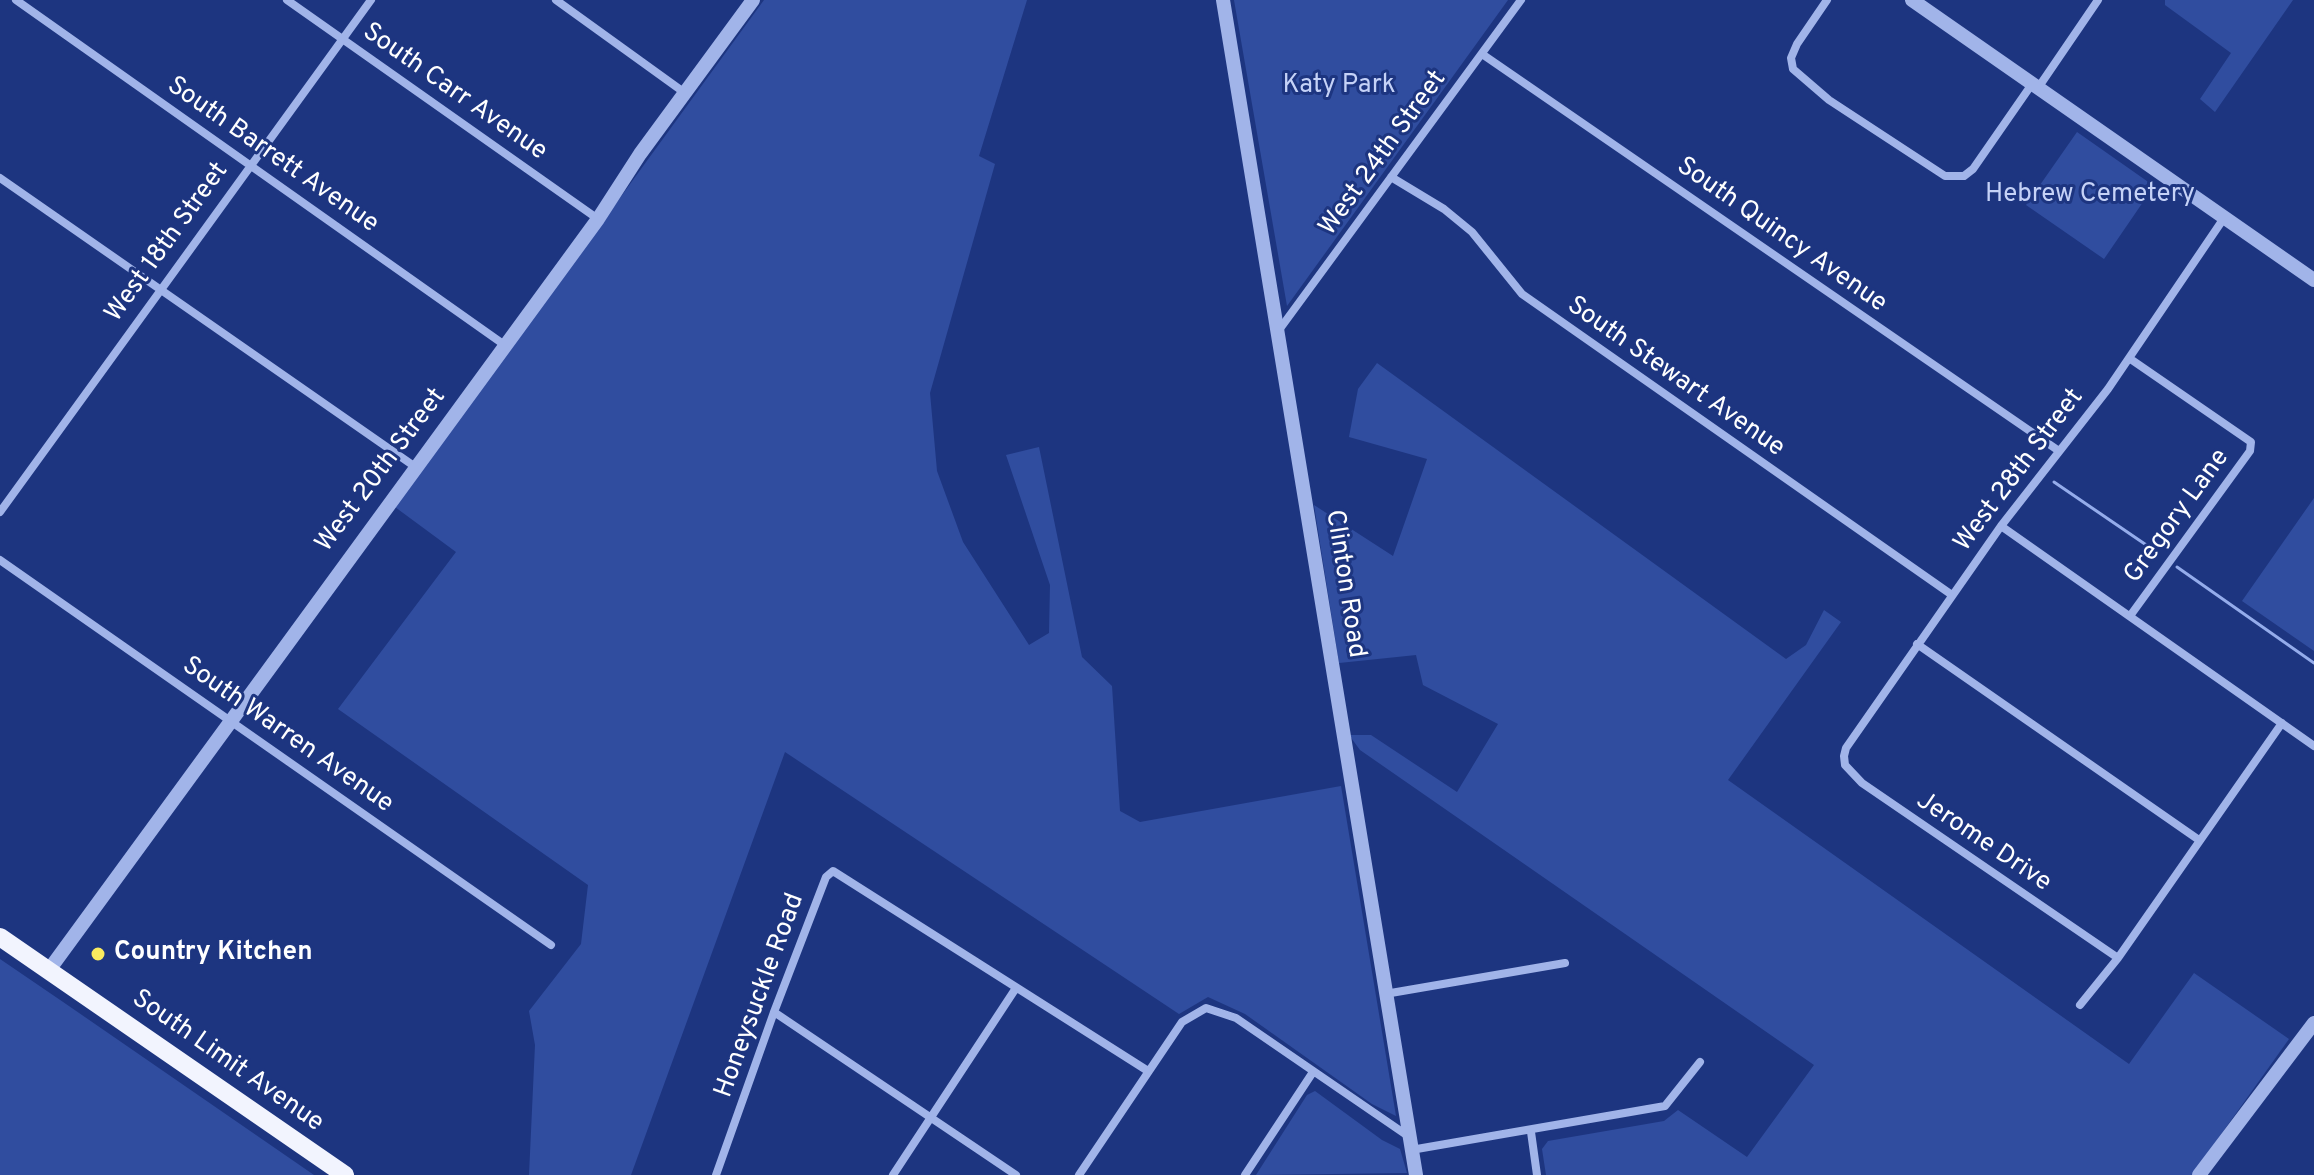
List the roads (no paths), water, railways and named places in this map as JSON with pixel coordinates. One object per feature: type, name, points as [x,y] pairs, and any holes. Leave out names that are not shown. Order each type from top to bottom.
[{"type":"highway","name":"South Limit Avenue","points":[[0,937],[345,1175]]},
{"type":"street","name":"South Barrett Avenue","points":[[16,0],[506,346]]},
{"type":"street","name":"South Carr Avenue","points":[[287,0],[598,219]]},
{"type":"street","name":"West 18th Street","points":[[0,512],[249,164],[371,0]]},
{"type":"street","points":[[556,0],[685,93]]},
{"type":"street","name":"West 20th Street","points":[[49,970],[414,466],[506,346],[753,0]]},
{"type":"street","name":"Clinton Road","points":[[1223,0],[1416,1175]]},
{"type":"street","name":"West 24th Street","points":[[1279,330],[1521,0]]},
{"type":"street","points":[[1827,0],[1797,44],[1791,58],[1793,69],[1829,100],[1945,176],[1964,176],[1973,169],[2098,0]]},
{"type":"street","points":[[1913,0],[2314,280]]},
{"type":"street","name":"South Quincy Avenue","points":[[1482,54],[2059,451]]},
{"type":"street","name":"South Stewart Avenue","points":[[1391,177],[1444,209],[1472,232],[1522,294],[1952,595]]},
{"type":"street","points":[[0,178],[414,466]]},
{"type":"street","name":"West 28th Street","points":[[1846,748],[2001,526],[2129,358],[2224,218]]},
{"type":"street","name":"Gregory Lane","points":[[2129,358],[2251,442],[2250,451],[2130,616]]},
{"type":"street","points":[[2001,526],[2314,746]]},
{"type":"street","name":"South Warren Avenue","points":[[0,560],[551,945]]},
{"type":"street","points":[[1917,644],[2199,840]]},
{"type":"street","points":[[2080,1005],[2118,958],[2282,723]]},
{"type":"street","name":"Jerome Drive","points":[[1846,748],[1845,765],[1862,783],[2118,958]]},
{"type":"street","name":"Honeysuckle Road","points":[[716,1175],[774,1012],[829,873],[838,873],[1016,988]]},
{"type":"street","points":[[1385,994],[1565,963]]},
{"type":"street","points":[[893,1175],[1016,988],[1148,1071]]},
{"type":"street","points":[[1079,1175],[1182,1022],[1198,1010],[1223,1012],[1313,1072],[1410,1143],[1531,1132],[1665,1106],[1700,1062]]},
{"type":"street","points":[[774,1012],[1016,1175]]},
{"type":"street","points":[[2199,1175],[2313,1027]]},
{"type":"street","points":[[1245,1175],[1313,1072]]},
{"type":"street","points":[[1531,1132],[1537,1175]]},
{"type":"waterway","points":[[2054,482],[2158,553]]},
{"type":"waterway","points":[[2177,567],[2314,663]]},
{"type":"place","name":"Country Kitchen","points":[[98,954]]},
{"type":"park label","name":"Katy Park","points":[[1339,87]]},
{"type":"park label","name":"Hebrew Cemetery","points":[[2090,196]]}]
